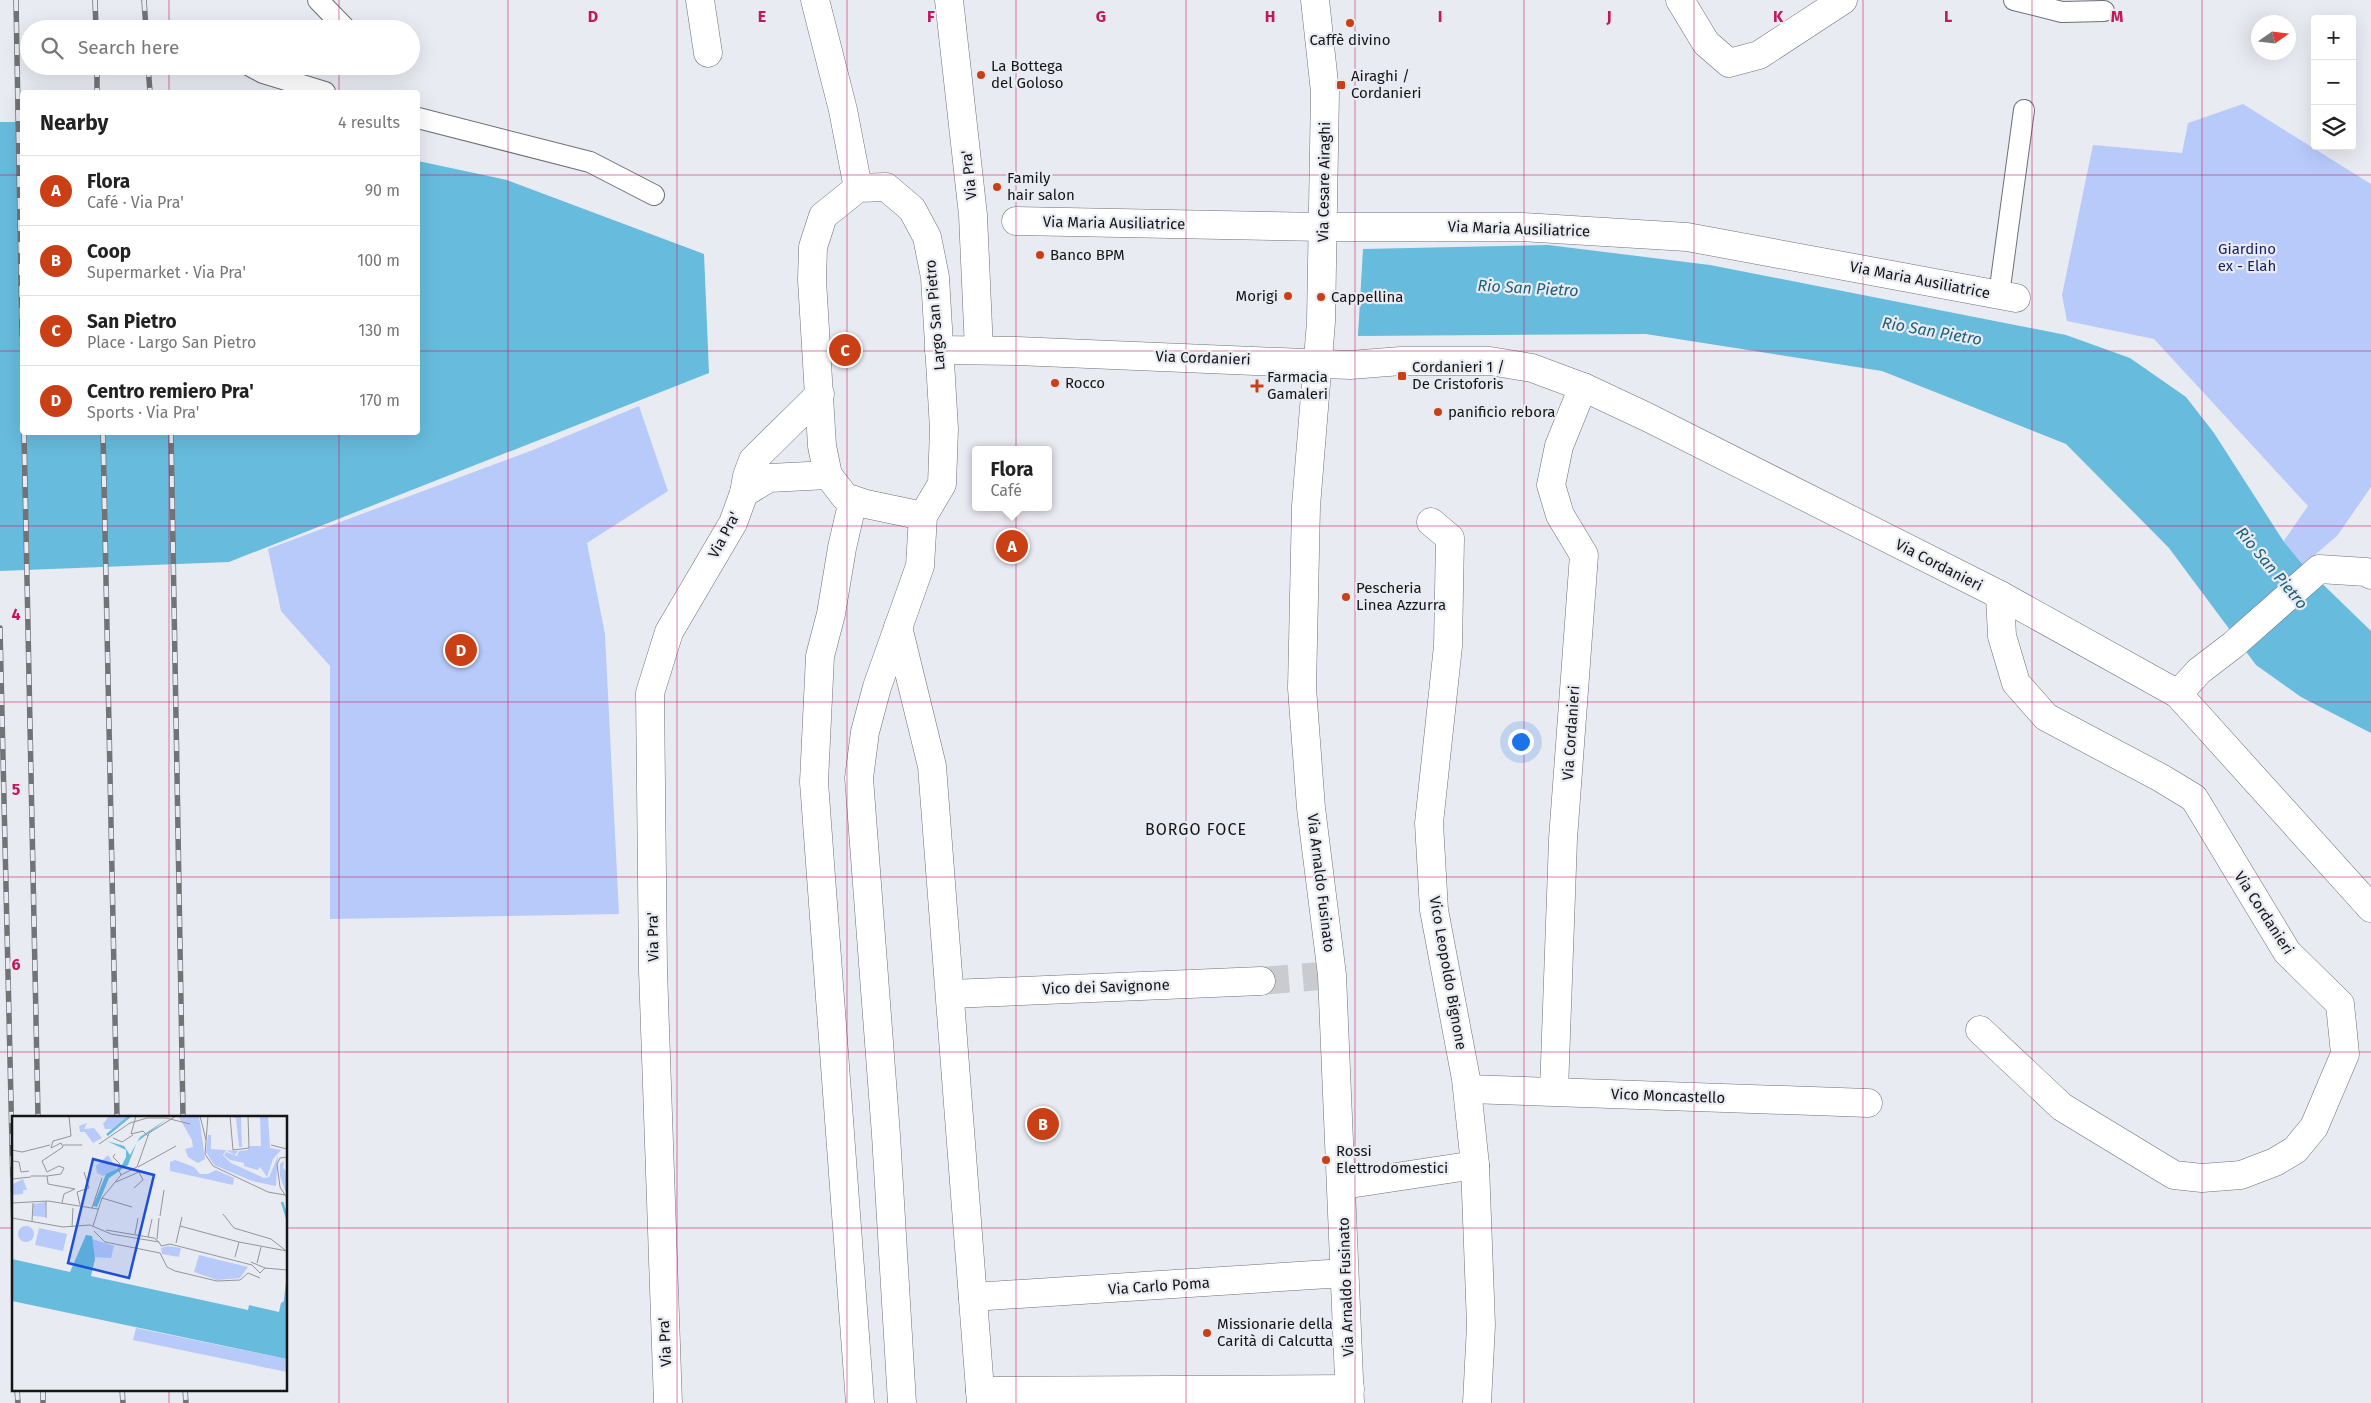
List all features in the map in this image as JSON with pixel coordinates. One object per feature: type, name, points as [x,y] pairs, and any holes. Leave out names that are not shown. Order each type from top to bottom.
[{"type":"street","points":[[700,0],[707,42]]},
{"type":"street","points":[[815,0],[843,110],[858,188],[823,216],[813,247],[812,280],[822,446],[828,475],[845,497],[923,516],[920,566],[877,687],[865,732],[859,778],[886,1135],[902,1403]]},
{"type":"street","name":"Via Pra'","points":[[949,0],[973,215],[979,350]]},
{"type":"street","name":"Via Cesare Airaghi","points":[[1315,0],[1325,92],[1318,364]]},
{"type":"street","points":[[1680,0],[1706,43],[1729,63],[1759,56],[1843,0]]},
{"type":"street","name":"Largo San Pietro","points":[[858,188],[886,187],[912,209],[927,237],[935,277],[944,429],[942,484],[923,516]]},
{"type":"street","name":"Via Maria Ausiliatrice","points":[[1016,221],[1323,227],[1522,227],[1687,237],[2008,296]]},
{"type":"street","name":"Via Cordanieri","points":[[939,350],[1318,364],[1490,361],[1532,368],[1583,387],[1647,417],[2000,595],[2178,694],[2371,908]]},
{"type":"street","name":"Via Arnaldo Fusinato","points":[[1318,364],[1306,506],[1302,688],[1311,808],[1332,975],[1343,1185],[1344,1273],[1350,1396]]},
{"type":"street","name":"Via Cordanieri","points":[[1554,1091],[1563,840],[1584,555],[1560,515],[1552,485],[1559,446],[1583,387]]},
{"type":"street","name":"Via Pra'","points":[[668,1403],[653,970],[650,693],[669,632],[731,526],[744,494],[747,476],[753,460],[820,394]]},
{"type":"street","name":"Via Pra'","points":[[744,494],[769,478],[828,475]]},
{"type":"street","points":[[853,500],[842,548],[831,614],[820,656],[814,782],[860,1403]]},
{"type":"street","name":"Vico Leopoldo Bignone","points":[[1431,522],[1450,538],[1448,646],[1429,823],[1434,910],[1468,1089],[1475,1165],[1481,1324],[1477,1403]]},
{"type":"street","points":[[2178,694],[2199,672],[2233,645],[2319,569],[2366,572],[2371,575]]},
{"type":"street","name":"Via Cordanieri","points":[[1980,1030],[2062,1107],[2174,1175],[2202,1178],[2240,1174],[2275,1162],[2295,1150],[2314,1127],[2345,1054],[2340,1004],[2287,952],[2194,798],[2161,778],[2046,716],[2016,683],[2002,636],[2000,595]]},
{"type":"street","points":[[898,627],[932,766],[980,1397],[1350,1396]]},
{"type":"street","name":"Vico dei Savignone","points":[[950,994],[1261,981]]},
{"type":"street","name":"Vico Moncastello","points":[[1468,1089],[1868,1103]]},
{"type":"street","points":[[1343,1185],[1475,1165]]},
{"type":"street","name":"Via Carlo Poma","points":[[973,1298],[1344,1273]]},
{"type":"lane","points":[[318,0],[337,20]]},
{"type":"lane","points":[[2014,0],[2062,12],[2104,11]]},
{"type":"lane","points":[[270,75],[318,90]]},
{"type":"lane","points":[[2008,296],[2024,110]]},
{"type":"lane","points":[[420,119],[590,162],[654,195]]},
{"type":"green space","name":"Giardino ex - Elah","points":[[2243,104],[2311,146],[2311,150],[2317,150],[2371,184],[2371,487],[2337,536],[2303,565],[2283,542],[2308,506],[2154,339],[2067,321],[2062,295],[2093,145],[2182,153],[2188,123]]},
{"type":"green space","points":[[639,406],[668,491],[587,543],[605,634],[619,914],[330,919],[330,666],[281,611],[268,549],[533,450]]},
{"type":"water","points":[[0,122],[20,122],[20,435],[420,435],[420,161],[507,180],[704,254],[709,373],[229,562],[0,571]]},
{"type":"water","name":"Rio San Pietro","points":[[1548,245],[1710,265],[2066,335],[2130,358],[2186,397],[2214,433],[2284,542],[2303,565],[2371,631],[2371,733],[2301,697],[2256,665],[2169,548],[2066,444],[1882,371],[1646,334],[1358,336],[1363,249]]},
{"type":"tunnel","points":[[1261,981],[1332,975]]},
{"type":"railway","points":[[16,0],[20,223]]},
{"type":"railway","points":[[95,0],[96,20]]},
{"type":"railway","points":[[144,0],[145,20]]},
{"type":"railway","points":[[97,75],[97,90]]},
{"type":"railway","points":[[149,75],[150,90]]},
{"type":"railway","points":[[24,435],[38,1116]]},
{"type":"railway","points":[[103,435],[117,1116]]},
{"type":"railway","points":[[171,435],[183,1116]]},
{"type":"railway","points":[[0,628],[12,1145]]},
{"type":"railway","points":[[17,1390],[18,1403]]},
{"type":"railway","points":[[43,1390],[43,1403]]},
{"type":"railway","points":[[122,1390],[123,1403]]},
{"type":"railway","points":[[185,1390],[186,1403]]},
{"type":"place","name":"Caffè divino","points":[[1350,23]]},
{"type":"place","name":"La Bottega del Goloso","points":[[981,75]]},
{"type":"place","name":"Airaghi / Cordanieri","points":[[1341,85]]},
{"type":"place","name":"Family hair salon","points":[[997,187]]},
{"type":"place","name":"Banco BPM","points":[[1040,255]]},
{"type":"place","name":"Morigi","points":[[1288,296]]},
{"type":"place","name":"Cappellina","points":[[1321,297]]},
{"type":"place","name":"San Pietro","points":[[845,350]]},
{"type":"place","name":"Cordanieri 1 / De Cristoforis","points":[[1402,376]]},
{"type":"place","name":"Rocco","points":[[1055,383]]},
{"type":"place","name":"Farmacia Gamaleri","points":[[1257,386]]},
{"type":"place","name":"panificio rebora","points":[[1438,412]]},
{"type":"place","name":"Flora","points":[[1012,546]]},
{"type":"place","name":"Pescheria Linea Azzurra","points":[[1346,597]]},
{"type":"place","name":"Centro remiero Pra'","points":[[461,650]]},
{"type":"place","name":"Coop","points":[[1043,1124]]},
{"type":"place","name":"Rossi Elettrodomestici","points":[[1326,1160]]},
{"type":"place","name":"Missionarie della Carità di Calcutta","points":[[1207,1333]]},
{"type":"district","name":"BORGO FOCE","points":[[1196,829]]}]
